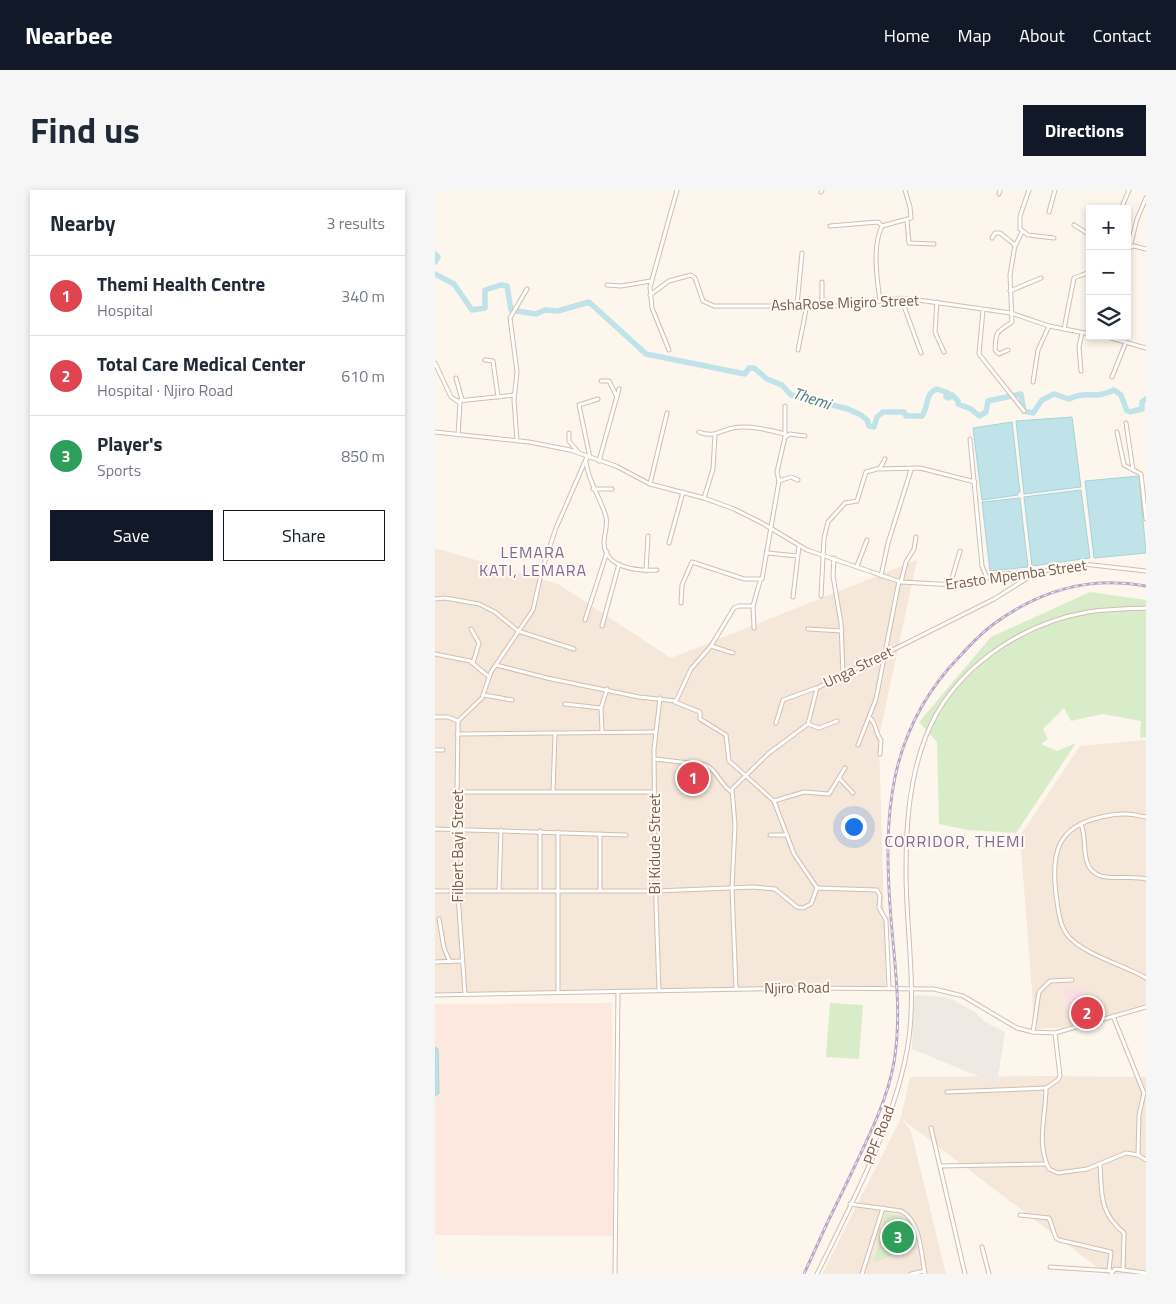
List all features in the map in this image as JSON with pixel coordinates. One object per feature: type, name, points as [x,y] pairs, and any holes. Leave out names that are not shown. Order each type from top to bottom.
[{"type":"street","points":[[669,350],[652,308],[650,295],[651,281],[662,251],[677,190]]},
{"type":"street","points":[[882,226],[907,220],[911,215],[905,190]]},
{"type":"street","points":[[1029,190],[1019,224],[1022,232],[1028,235],[1054,238]]},
{"type":"street","points":[[1049,212],[1055,190]]},
{"type":"street","points":[[1123,205],[1129,190]]},
{"type":"street","points":[[1131,240],[1146,198]]},
{"type":"street","points":[[907,220],[909,243],[934,244]]},
{"type":"street","points":[[830,226],[871,221],[878,222],[882,226]]},
{"type":"street","points":[[1074,225],[1086,232]]},
{"type":"street","points":[[880,301],[877,264],[879,234],[882,226]]},
{"type":"street","points":[[1008,350],[1003,354],[997,353],[995,345],[1000,328],[1012,322],[1011,265],[1015,246],[1022,232]]},
{"type":"street","points":[[992,238],[995,233],[999,233],[1013,242],[1015,246]]},
{"type":"street","points":[[1131,247],[1146,249]]},
{"type":"street","points":[[797,305],[802,253]]},
{"type":"street","points":[[1064,329],[1074,278],[1086,274]]},
{"type":"street","name":"AshaRose Migiro Street","points":[[650,295],[669,281],[688,275],[695,278],[703,301],[707,305],[727,307],[848,306],[901,298],[1011,313],[1049,326],[1086,334]]},
{"type":"street","points":[[1010,291],[1041,278]]},
{"type":"street","points":[[607,285],[621,286],[651,281]]},
{"type":"street","points":[[822,282],[822,305]]},
{"type":"street","points":[[517,441],[514,395],[517,372],[510,318],[527,290]]},
{"type":"street","points":[[901,298],[921,353]]},
{"type":"street","points":[[937,302],[934,327],[944,352]]},
{"type":"street","points":[[798,350],[807,306]]},
{"type":"street","points":[[983,310],[979,354],[1024,411]]},
{"type":"street","points":[[1033,382],[1039,350],[1049,326]]},
{"type":"street","points":[[1081,371],[1079,343],[1082,333]]},
{"type":"street","points":[[1119,340],[1146,348]]},
{"type":"street","points":[[1111,377],[1126,342]]},
{"type":"street","points":[[485,360],[493,361],[498,397]]},
{"type":"street","points":[[435,363],[439,380],[445,382],[452,400],[460,401],[514,395]]},
{"type":"street","points":[[457,378],[460,401],[458,435]]},
{"type":"street","points":[[601,381],[609,381],[617,395]]},
{"type":"street","points":[[599,461],[619,389]]},
{"type":"street","points":[[598,399],[581,402],[579,405],[593,489],[606,518],[604,543],[607,552],[619,564],[630,570],[657,570]]},
{"type":"street","points":[[754,628],[753,606],[768,553],[779,481],[777,472],[785,436],[785,406]]},
{"type":"street","points":[[650,484],[667,413]]},
{"type":"street","points":[[1126,423],[1133,470]]},
{"type":"street","points":[[699,432],[715,436],[739,428],[763,429],[785,436],[790,434],[805,436]]},
{"type":"street","name":"Erasto Mpemba Street","points":[[435,432],[551,445],[578,453],[588,458],[620,467],[650,484],[704,498],[746,515],[799,546],[900,582],[951,585],[1014,573],[1038,572],[1083,564],[1146,571]]},
{"type":"street","points":[[1117,432],[1123,465],[1140,473],[1144,480],[1146,519]]},
{"type":"street","points":[[569,433],[569,441],[578,453]]},
{"type":"street","points":[[704,498],[713,469],[715,436]]},
{"type":"street","points":[[970,439],[982,566],[987,578]]},
{"type":"street","points":[[435,717],[448,717],[458,721],[484,695],[489,677],[533,610],[542,570],[556,528],[588,458]]},
{"type":"street","points":[[879,468],[885,459]]},
{"type":"street","points":[[821,596],[825,533],[830,518],[845,503],[857,501],[866,472],[879,468],[911,470],[920,468],[975,482]]},
{"type":"street","points":[[881,576],[888,543],[911,470]]},
{"type":"street","points":[[779,481],[791,477],[798,480]]},
{"type":"street","points":[[593,489],[613,489]]},
{"type":"street","points":[[669,543],[683,492]]},
{"type":"street","points":[[646,571],[648,536]]},
{"type":"street","points":[[858,745],[870,718],[900,582],[906,562],[914,549],[916,537]]},
{"type":"street","points":[[857,566],[867,540]]},
{"type":"street","points":[[793,597],[799,546]]},
{"type":"street","points":[[951,585],[960,551]]},
{"type":"street","points":[[585,620],[607,552]]},
{"type":"street","points":[[768,553],[797,556]]},
{"type":"street","points":[[834,558],[833,576],[842,631],[843,675]]},
{"type":"street","points":[[681,603],[682,585],[692,562],[743,579],[760,580]]},
{"type":"street","points":[[603,626],[619,564]]},
{"type":"street","name":"Unga Street","points":[[808,724],[817,688],[994,599],[1038,572]]},
{"type":"street","points":[[435,599],[445,598],[479,604],[495,612],[519,632],[575,649]]},
{"type":"street","points":[[673,701],[678,700],[691,669],[711,646],[736,606],[753,606]]},
{"type":"street","name":"PPF Road","points":[[817,1274],[883,1131],[903,1064],[910,1026],[906,872],[909,806],[915,770],[926,736],[940,708],[961,680],[981,661],[1036,627],[1086,612],[1146,608]]},
{"type":"street","points":[[471,629],[479,644],[473,663]]},
{"type":"street","points":[[808,629],[842,631]]},
{"type":"street","points":[[711,646],[733,653]]},
{"type":"street","points":[[435,654],[473,663],[489,677]]},
{"type":"street","points":[[496,665],[547,678],[639,697],[673,701],[699,712],[701,720],[723,732],[727,739],[729,761],[774,801],[794,854],[817,888]]},
{"type":"street","points":[[776,723],[783,700],[817,688]]},
{"type":"street","points":[[602,731],[601,708],[607,689]]},
{"type":"street","points":[[484,695],[512,700]]},
{"type":"street","name":"Bi Kidude Street","points":[[659,990],[655,891],[655,732],[660,698]]},
{"type":"street","points":[[565,704],[601,708]]},
{"type":"street","points":[[870,718],[875,723],[877,735],[881,740],[880,754]]},
{"type":"street","name":"Filbert Bayi Street","points":[[458,721],[457,891],[465,994]]},
{"type":"street","points":[[732,792],[769,753],[808,724],[821,728],[837,721]]},
{"type":"street","points":[[457,734],[555,734],[602,731],[655,732]]},
{"type":"street","points":[[553,790],[555,734]]},
{"type":"street","points":[[435,750],[443,750]]},
{"type":"street","points":[[655,759],[706,765],[711,768],[723,785],[732,792],[735,825],[732,888],[737,989]]},
{"type":"street","points":[[774,801],[804,792],[829,794],[845,768]]},
{"type":"street","points":[[839,778],[853,793]]},
{"type":"street","points":[[457,792],[553,790],[655,792]]},
{"type":"street","points":[[1146,818],[1124,813],[1093,819],[1071,828],[1063,837],[1057,850],[1054,864],[1058,908],[1064,930],[1070,938],[1083,947],[1146,978]]},
{"type":"street","points":[[1081,824],[1086,840],[1086,858],[1091,870],[1107,878],[1129,876],[1146,879]]},
{"type":"street","points":[[435,829],[626,835]]},
{"type":"street","points":[[499,890],[501,830]]},
{"type":"street","points":[[540,831],[540,891]]},
{"type":"street","points":[[558,832],[558,992]]},
{"type":"street","points":[[600,834],[600,891]]},
{"type":"street","points":[[770,835],[787,835]]},
{"type":"street","points":[[435,891],[655,891],[773,888],[782,892],[797,907],[803,908],[811,904],[817,888]]},
{"type":"street","points":[[817,888],[878,891],[879,907],[886,920],[889,987]]},
{"type":"street","points":[[439,919],[443,948],[450,962]]},
{"type":"street","points":[[435,962],[461,961]]},
{"type":"street","points":[[1033,1032],[1039,992],[1051,981],[1072,980]]},
{"type":"street","name":"Njiro Road","points":[[435,995],[659,990],[910,988],[949,991],[963,996],[1007,1023],[1033,1032],[1055,1033],[1146,1007]]},
{"type":"street","points":[[615,1274],[618,991]]},
{"type":"street","points":[[1113,1016],[1144,1093],[1139,1115],[1138,1155]]},
{"type":"street","points":[[947,1092],[1046,1088],[1058,1080],[1060,1076],[1055,1033]]},
{"type":"street","points":[[1046,1088],[1042,1133],[1047,1164],[1051,1171],[1058,1173],[1100,1165],[1119,1154],[1138,1155],[1146,1160]]},
{"type":"street","points":[[931,1128],[965,1274]]},
{"type":"street","points":[[939,1166],[1047,1164]]},
{"type":"street","points":[[1100,1165],[1104,1210],[1111,1221],[1124,1233],[1123,1270]]},
{"type":"street","points":[[850,1204],[901,1211],[911,1218],[925,1273],[911,1274]]},
{"type":"street","points":[[862,1274],[883,1208]]},
{"type":"street","points":[[1020,1215],[1049,1218],[1056,1238],[1059,1240],[1111,1252],[1111,1272]]},
{"type":"street","points":[[982,1247],[989,1274]]},
{"type":"street","points":[[1051,1267],[1111,1272],[1123,1270],[1146,1273]]},
{"type":"shaded area","points":[[435,548],[558,584],[671,658],[917,560],[879,737],[886,987],[435,997]]},
{"type":"shaded area","points":[[1146,740],[1146,1004],[1066,1027],[1035,1029],[1020,836],[1080,746]]},
{"type":"shaded area","points":[[681,766],[707,767],[705,791],[679,790]]},
{"type":"shaded area","points":[[1082,987],[1090,1010],[1069,1020],[1063,990]]},
{"type":"shaded area","points":[[916,995],[944,997],[955,1001],[975,1012],[985,1022],[1005,1032],[997,1084],[912,1049],[914,997]]},
{"type":"shaded area","points":[[612,1003],[614,1236],[435,1235],[435,1004]]},
{"type":"shaded area","points":[[910,1077],[1146,1077],[1146,1274],[1106,1274],[902,1119],[911,1131],[946,1274],[822,1274],[901,1118]]},
{"type":"green space","points":[[1090,592],[1146,600],[1146,737],[1140,738],[1141,721],[1103,714],[1071,721],[1064,708],[1043,729],[1048,739],[1041,744],[1057,751],[1076,743],[1016,833],[968,830],[939,824],[937,742],[919,722],[991,637]]},
{"type":"green space","points":[[830,1003],[863,1005],[859,1059],[826,1057]]},
{"type":"green space","points":[[885,1213],[902,1216],[911,1221],[916,1248],[873,1262],[881,1239]]},
{"type":"water","points":[[1072,417],[1081,487],[1024,494],[1016,421]]},
{"type":"water","points":[[1012,422],[1020,492],[1018,492],[1018,495],[982,500],[973,428]]},
{"type":"water","points":[[1139,476],[1146,553],[1094,558],[1085,481]]},
{"type":"water","points":[[1081,490],[1090,558],[1032,566],[1024,497]]},
{"type":"water","points":[[1020,498],[1028,567],[990,571],[982,502]]},
{"type":"water","points":[[435,1047],[438,1049],[439,1093],[437,1095],[435,1095]]},
{"type":"waterway","name":"Themi","points":[[435,254],[438,257],[435,262]]},
{"type":"waterway","name":"Themi","points":[[435,274],[454,284],[472,310],[485,308],[485,290],[501,285],[507,286],[511,310],[536,314],[545,310],[558,311],[589,302],[646,354],[745,374],[749,368],[754,368],[767,379],[782,385],[791,395],[848,409],[861,415],[867,420],[869,426],[874,427],[877,417],[883,412],[904,412],[906,416],[922,416],[928,397],[937,389],[948,393],[946,397],[949,398],[952,395],[958,401],[958,404],[971,409],[979,416],[986,412],[988,401],[1021,394],[1024,411],[1033,413],[1042,400],[1054,394],[1069,399],[1075,396],[1101,394],[1114,390],[1121,395],[1127,411],[1130,412],[1142,409],[1142,402],[1146,399]]},
{"type":"railway","points":[[804,1274],[877,1118],[887,1091],[894,1062],[898,1009],[889,882],[888,846],[890,812],[895,779],[904,746],[917,715],[935,685],[964,652],[985,631],[1012,612],[1030,602],[1066,588],[1105,583],[1146,586]]},
{"type":"place","name":"Themi Health Centre","points":[[693,778]]},
{"type":"place","name":"Total Care Medical Center","points":[[1087,1013]]},
{"type":"place","name":"Player's","points":[[898,1237]]},
{"type":"district","name":"LEMARA KATI, LEMARA","points":[[533,561]]},
{"type":"district","name":"CORRIDOR, THEMI","points":[[955,841]]}]
